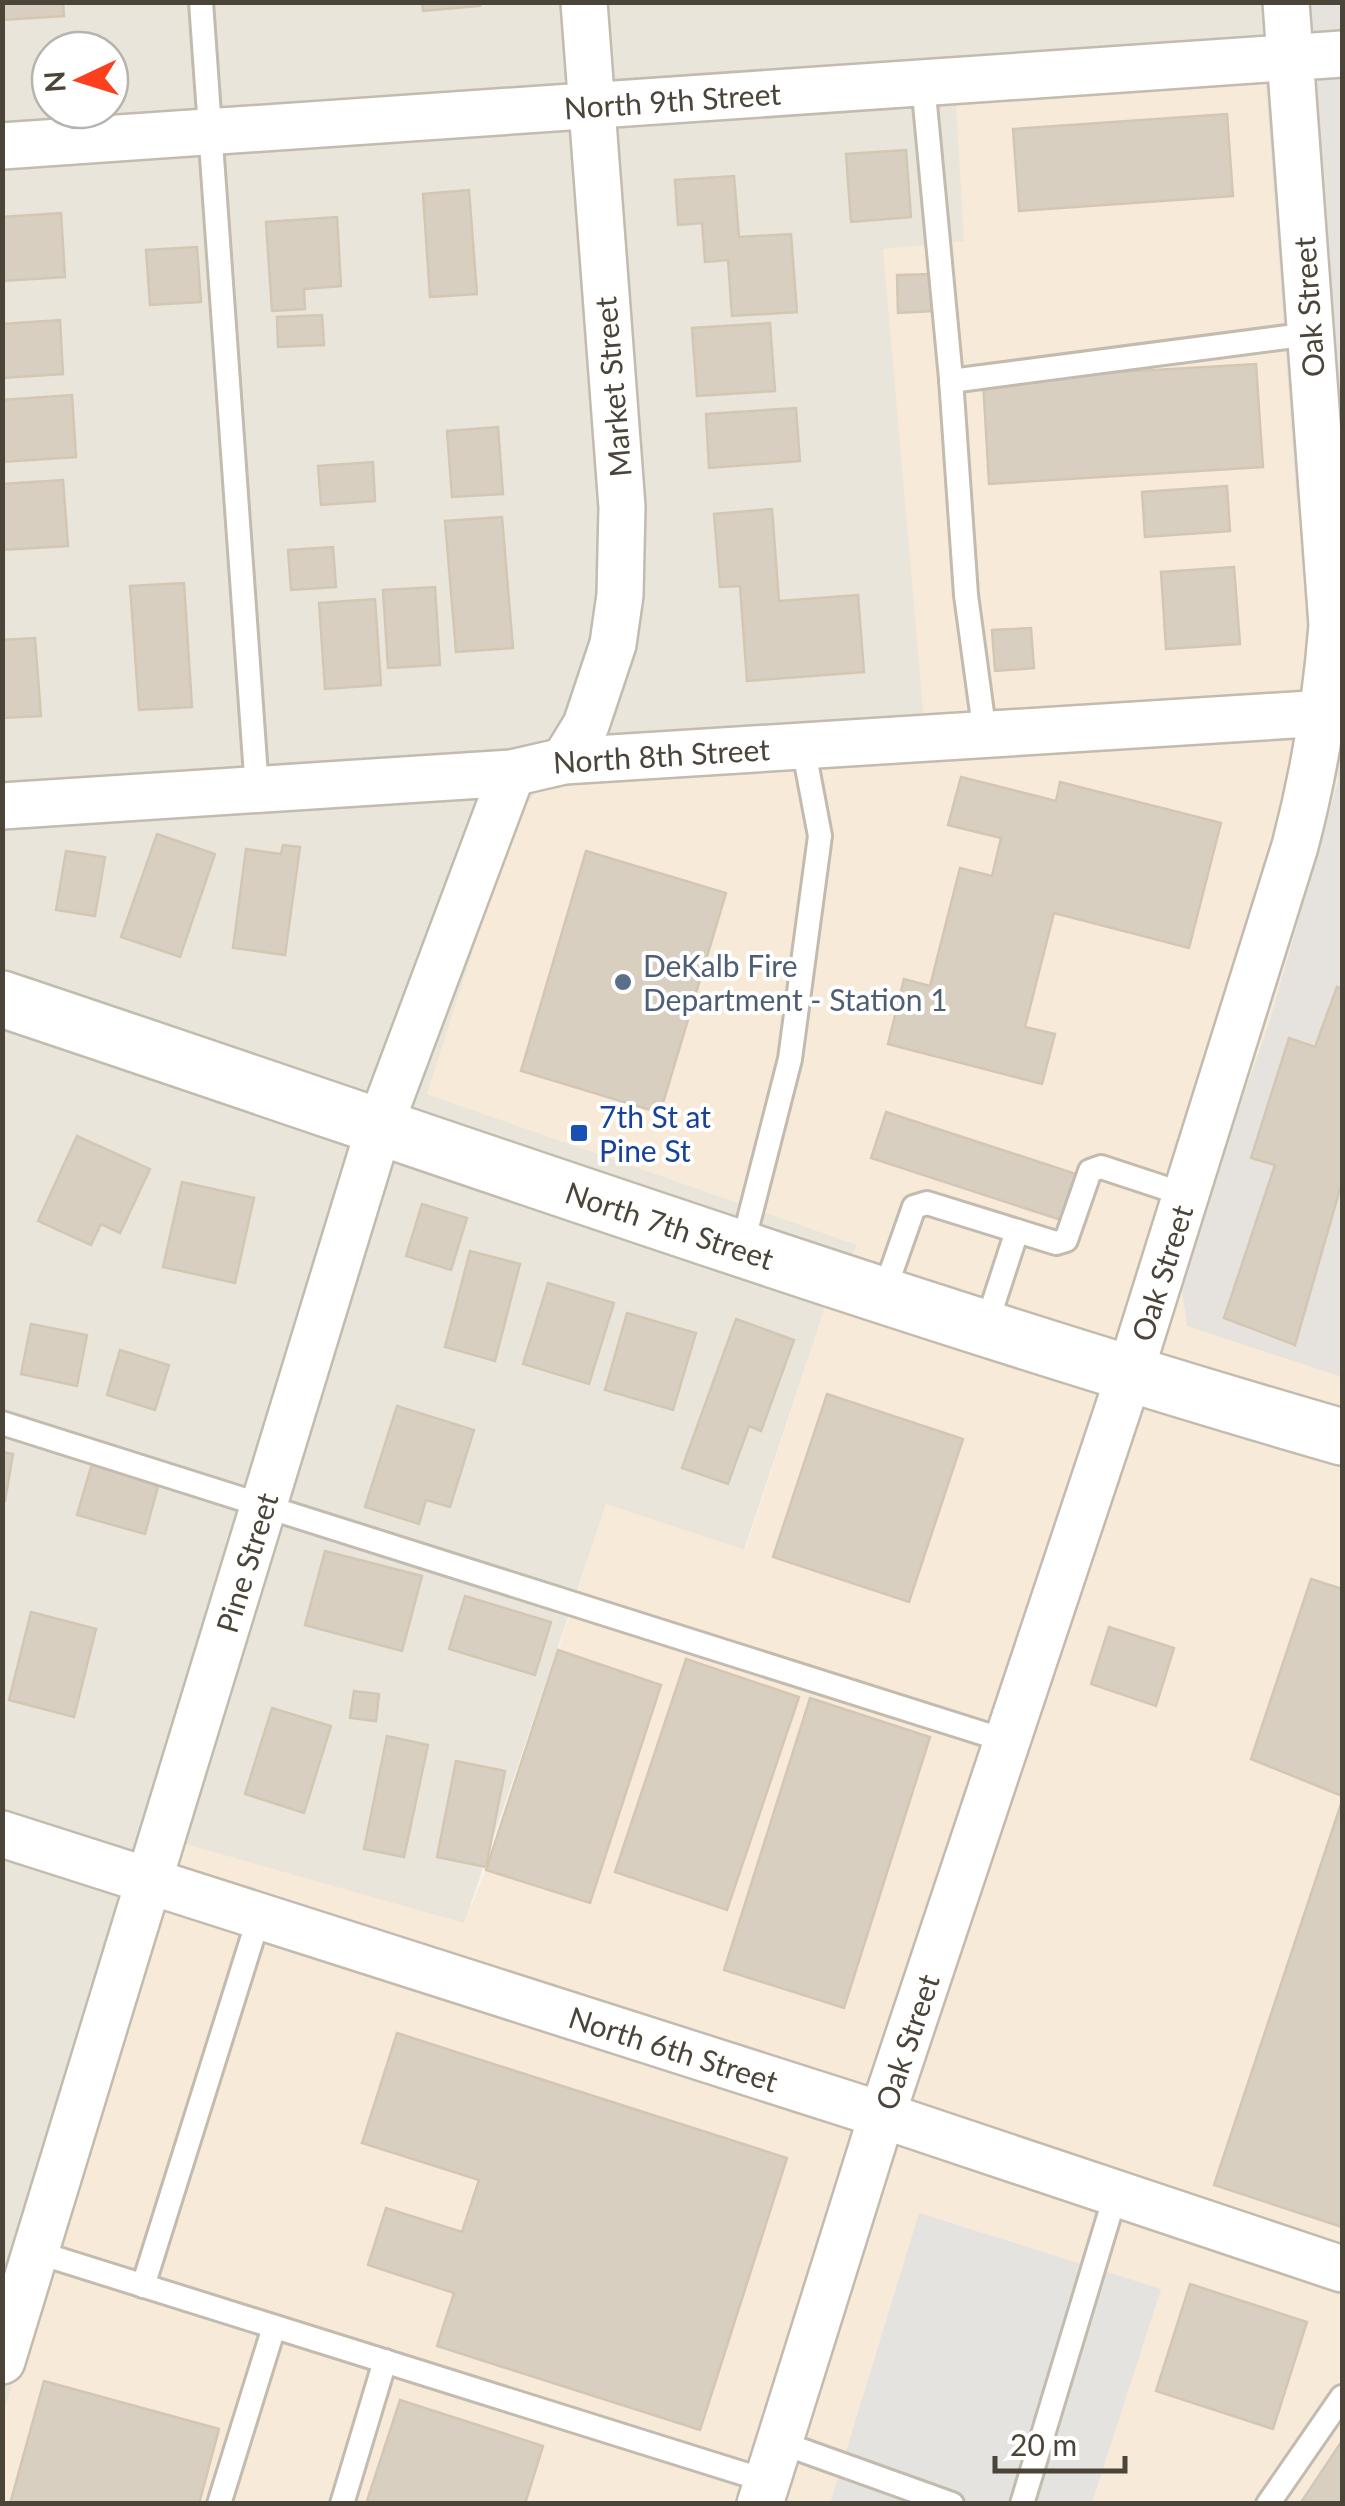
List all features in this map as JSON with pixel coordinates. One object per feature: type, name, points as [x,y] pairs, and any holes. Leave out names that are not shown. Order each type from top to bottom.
[{"type":"street","name":"Market Street","points":[[564,761],[586,724],[613,644],[620,595],[622,507],[584,2]]},
{"type":"street","name":"Oak Street","points":[[769,2476],[882,2115],[1130,1376],[1295,846],[1325,713],[1332,625],[1286,2]]},
{"type":"street","name":"North 9th Street","points":[[2,146],[1342,54]]},
{"type":"street","name":"North 8th Street","points":[[2,806],[512,773],[564,761],[1325,713]]},
{"type":"street","name":"Pine Street","points":[[2,2361],[380,1125],[512,773]]},
{"type":"street","name":"North 7th Street","points":[[2,1000],[883,1296],[1130,1376],[1342,1437]]},
{"type":"street","name":"North 6th Street","points":[[2,1834],[882,2115],[1342,2269]]},
{"type":"lane","points":[[201,2],[257,790]]},
{"type":"lane","points":[[922,82],[966,596],[985,734]]},
{"type":"lane","points":[[950,381],[1310,334]]},
{"type":"lane","points":[[742,1247],[790,1059],[820,836],[803,746]]},
{"type":"lane","points":[[883,1296],[914,1207],[927,1203],[1056,1243],[1066,1240],[1090,1171],[1101,1166],[1186,1195]]},
{"type":"lane","points":[[985,1329],[1017,1231]]},
{"type":"lane","points":[[2,1423],[1008,1741]]},
{"type":"lane","points":[[143,2286],[260,1917]]},
{"type":"lane","points":[[1022,2504],[1116,2193]]},
{"type":"lane","points":[[36,2252],[769,2476],[952,2504]]},
{"type":"lane","points":[[219,2504],[274,2327]]},
{"type":"lane","points":[[342,2504],[385,2361]]},
{"type":"lane","points":[[1268,2504],[1342,2396]]},
{"type":"shaded area","points":[[3,3],[1260,3],[1266,81],[964,241],[927,755],[427,1094],[858,1244],[827,1302],[744,1550],[606,1505],[464,1924],[183,1844],[3,2417]]},
{"type":"shaded area","points":[[1260,3],[1342,3],[1342,1377],[1187,1326],[1180,1276],[1268,1026],[1338,781],[1296,492]]},
{"type":"shaded area","points":[[1266,81],[1296,492],[1338,781],[1268,1026],[1277,1355],[1342,1377],[1342,2503],[3,2504],[3,2414],[182,1843],[464,1923],[487,1867],[606,1504],[745,1550],[827,1302],[857,1245],[427,1094],[515,819],[537,790],[716,765],[927,755],[883,249],[964,241],[956,102]]},
{"type":"shaded area","points":[[919,2213],[1161,2289],[1092,2503],[830,2504]]},
{"type":"building","points":[[2,2],[63,2],[64,16],[2,20]]},
{"type":"building","points":[[422,2],[479,2],[480,6],[423,11]]},
{"type":"building","points":[[1227,114],[1233,196],[1019,211],[1013,129]]},
{"type":"building","points":[[906,150],[911,217],[851,222],[846,154]]},
{"type":"building","points":[[734,176],[739,237],[791,234],[797,312],[732,316],[728,260],[705,262],[702,223],[678,225],[675,180]]},
{"type":"building","points":[[469,190],[477,294],[430,297],[423,194]]},
{"type":"building","points":[[61,213],[65,277],[2,281],[2,217]]},
{"type":"building","points":[[337,217],[341,286],[304,289],[305,309],[272,311],[266,222]]},
{"type":"building","points":[[197,247],[201,302],[150,305],[146,250]]},
{"type":"building","points":[[932,274],[933,311],[898,313],[897,275]]},
{"type":"building","points":[[322,315],[324,345],[278,347],[277,317]]},
{"type":"building","points":[[60,320],[63,374],[2,378],[2,324]]},
{"type":"building","points":[[770,323],[775,391],[697,396],[692,328]]},
{"type":"building","points":[[1256,364],[1263,467],[989,484],[983,380]]},
{"type":"building","points":[[72,395],[76,457],[2,462],[2,400]]},
{"type":"building","points":[[796,408],[800,461],[709,468],[706,414]]},
{"type":"building","points":[[498,427],[503,494],[452,497],[447,431]]},
{"type":"building","points":[[373,462],[375,501],[321,505],[318,466]]},
{"type":"building","points":[[63,480],[68,546],[2,550],[2,484]]},
{"type":"building","points":[[1227,486],[1230,531],[1145,537],[1142,492]]},
{"type":"building","points":[[772,509],[779,601],[858,595],[864,672],[747,681],[740,586],[720,587],[714,514]]},
{"type":"building","points":[[502,517],[513,648],[456,652],[445,521]]},
{"type":"building","points":[[333,547],[336,587],[291,590],[288,550]]},
{"type":"building","points":[[1234,567],[1240,644],[1166,649],[1161,572]]},
{"type":"building","points":[[184,583],[192,707],[139,710],[130,586]]},
{"type":"building","points":[[435,587],[440,665],[388,668],[383,590]]},
{"type":"building","points":[[375,599],[381,685],[325,689],[319,603]]},
{"type":"building","points":[[1031,628],[1034,668],[995,671],[992,630]]},
{"type":"building","points":[[35,638],[41,716],[2,718],[2,640]]},
{"type":"building","points":[[961,777],[1056,801],[1060,782],[1221,823],[1189,948],[1054,913],[1025,1027],[1055,1034],[1042,1084],[888,1044],[904,979],[930,986],[960,868],[992,876],[1001,838],[948,825]]},
{"type":"building","points":[[157,834],[215,854],[180,957],[121,937]]},
{"type":"building","points":[[283,845],[300,847],[285,955],[233,948],[246,849],[281,854]]},
{"type":"building","points":[[66,851],[105,857],[95,916],[56,910]]},
{"type":"building","name":"DeKalb Fire Department - Station 1","points":[[586,851],[726,893],[660,1113],[521,1071]]},
{"type":"building","points":[[1337,987],[1342,989],[1342,1182],[1295,1345],[1224,1318],[1275,1165],[1251,1158],[1289,1038],[1315,1047]]},
{"type":"building","points":[[886,1112],[1076,1174],[1061,1220],[871,1158]]},
{"type":"building","points":[[77,1136],[150,1169],[120,1233],[101,1224],[91,1245],[38,1221]]},
{"type":"building","points":[[182,1182],[254,1198],[235,1283],[163,1267]]},
{"type":"building","points":[[422,1204],[467,1218],[451,1270],[406,1256]]},
{"type":"building","points":[[470,1251],[520,1264],[495,1361],[445,1347]]},
{"type":"building","points":[[548,1283],[614,1303],[589,1384],[523,1364]]},
{"type":"building","points":[[627,1313],[696,1333],[673,1410],[605,1390]]},
{"type":"building","points":[[736,1319],[794,1340],[761,1431],[749,1426],[728,1484],[682,1468]]},
{"type":"building","points":[[31,1324],[87,1335],[77,1386],[21,1374]]},
{"type":"building","points":[[120,1350],[169,1365],[155,1410],[107,1395]]},
{"type":"building","points":[[827,1394],[963,1439],[909,1602],[773,1557]]},
{"type":"building","points":[[397,1406],[474,1430],[450,1507],[426,1500],[419,1524],[365,1507]]},
{"type":"building","points":[[2,1452],[13,1454],[5,1501],[2,1501]]},
{"type":"building","points":[[93,1460],[160,1479],[145,1534],[77,1515]]},
{"type":"building","points":[[325,1551],[422,1576],[402,1651],[305,1625]]},
{"type":"building","points":[[1311,1579],[1342,1589],[1342,1796],[1251,1759]]},
{"type":"building","points":[[465,1596],[551,1622],[535,1675],[449,1649]]},
{"type":"building","points":[[31,1612],[96,1629],[74,1717],[9,1700]]},
{"type":"building","points":[[1109,1627],[1174,1648],[1156,1706],[1091,1684]]},
{"type":"building","points":[[558,1650],[661,1685],[590,1903],[486,1870]]},
{"type":"building","points":[[686,1659],[799,1697],[727,1910],[615,1872]]},
{"type":"building","points":[[354,1691],[379,1694],[376,1721],[350,1718]]},
{"type":"building","points":[[810,1698],[930,1737],[844,2008],[724,1970]]},
{"type":"building","points":[[272,1708],[331,1726],[304,1813],[245,1794]]},
{"type":"building","points":[[387,1736],[428,1745],[404,1857],[364,1849]]},
{"type":"building","points":[[456,1761],[505,1771],[486,1867],[437,1857]]},
{"type":"building","points":[[1342,1801],[1342,2227],[1214,2185]]},
{"type":"building","points":[[397,2033],[787,2158],[700,2430],[437,2346],[454,2293],[368,2265],[386,2208],[462,2232],[479,2180],[362,2143]]},
{"type":"building","points":[[1190,2284],[1307,2322],[1273,2429],[1156,2391]]},
{"type":"building","points":[[44,2381],[219,2429],[199,2504],[10,2504]]},
{"type":"building","points":[[400,2400],[543,2446],[525,2504],[366,2504]]},
{"type":"building","points":[[1342,2441],[1342,2504],[1300,2504]]},
{"type":"place","name":"DeKalb Fire Department - Station 1","points":[[623,982]]},
{"type":"place","name":"7th St at Pine St","points":[[579,1133]]}]
